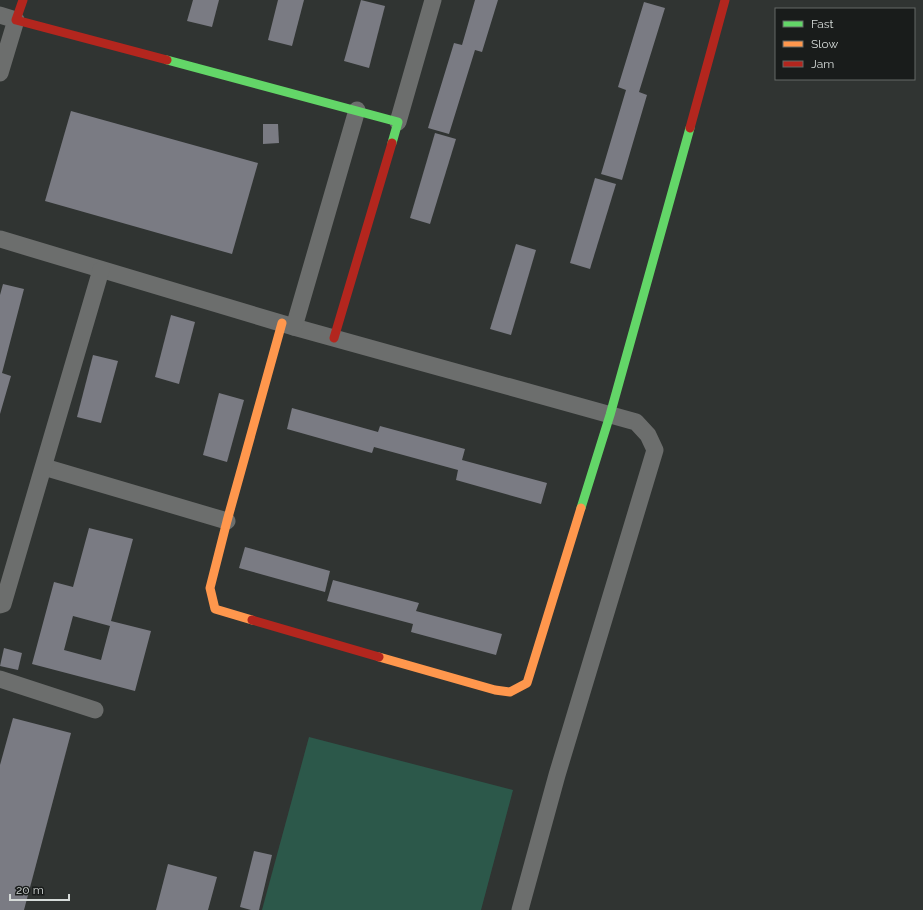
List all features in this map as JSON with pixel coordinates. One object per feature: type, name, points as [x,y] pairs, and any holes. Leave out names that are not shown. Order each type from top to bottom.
[{"type":"street","points":[[0,73],[8,17],[23,0]]},
{"type":"street","points":[[334,338],[398,122],[432,0]]},
{"type":"street","points":[[357,110],[227,521],[210,588],[215,608],[495,690],[510,692],[527,683],[532,668],[610,415],[724,0]]},
{"type":"street","points":[[8,17],[398,122]]},
{"type":"street","points":[[0,239],[288,325],[636,422],[648,435],[655,450],[559,767],[520,910]]},
{"type":"street","points":[[1,608],[44,468],[101,270]]},
{"type":"street","points":[[44,468],[227,521]]},
{"type":"street","points":[[0,679],[95,710]]},
{"type":"green space","points":[[309,737],[513,790],[481,910],[262,910]]},
{"type":"building","points":[[193,0],[219,0],[212,27],[187,21]]},
{"type":"building","points":[[278,0],[304,0],[292,46],[268,40]]},
{"type":"building","points":[[361,0],[385,6],[369,68],[344,61]]},
{"type":"building","points":[[475,0],[498,0],[482,52],[475,50],[449,134],[428,128],[454,43],[462,45]]},
{"type":"building","points":[[644,2],[665,8],[639,92],[647,95],[622,180],[601,174],[626,90],[618,87]]},
{"type":"building","points":[[71,111],[258,163],[232,254],[45,201]]},
{"type":"building","points":[[263,124],[278,124],[279,143],[263,144]]},
{"type":"building","points":[[435,133],[456,139],[430,224],[410,218]]},
{"type":"building","points":[[595,178],[616,184],[590,269],[570,263]]},
{"type":"building","points":[[516,244],[536,250],[511,335],[490,329]]},
{"type":"building","points":[[3,284],[24,289],[2,373],[11,376],[0,414],[0,295]]},
{"type":"building","points":[[171,315],[195,322],[179,384],[155,377]]},
{"type":"building","points":[[93,355],[118,361],[101,423],[77,417]]},
{"type":"building","points":[[219,393],[244,400],[227,462],[203,455]]},
{"type":"building","points":[[292,408],[378,432],[380,426],[465,449],[462,460],[547,483],[541,504],[456,480],[458,470],[374,447],[372,453],[287,429]]},
{"type":"building","points":[[89,528],[133,539],[111,621],[151,631],[135,691],[32,664],[54,582],[73,587]],"holes":[[[73,616],[110,626],[101,660],[64,650]]]},
{"type":"building","points":[[245,547],[330,571],[325,592],[239,568]]},
{"type":"building","points":[[333,580],[419,603],[416,611],[502,634],[496,655],[411,632],[413,624],[327,601]]},
{"type":"building","points":[[4,648],[22,653],[18,670],[0,666]]},
{"type":"building","points":[[13,718],[71,733],[24,910],[0,910],[0,765]]},
{"type":"building","points":[[254,851],[272,855],[259,910],[251,910],[240,907]]},
{"type":"building","points":[[168,864],[217,877],[208,910],[156,910]]},
{"type":"traffic: fast","points":[[167,60],[398,122],[392,143]]},
{"type":"traffic: fast","points":[[581,508],[610,415],[690,128]]},
{"type":"traffic: slow","points":[[252,620],[215,609],[210,588],[282,323]]},
{"type":"traffic: slow","points":[[379,657],[495,690],[510,692],[527,683],[581,508]]},
{"type":"traffic: jam","points":[[23,0],[16,20],[167,60]]},
{"type":"traffic: jam","points":[[690,128],[725,0]]},
{"type":"traffic: jam","points":[[334,338],[392,143]]},
{"type":"traffic: jam","points":[[252,620],[379,657]]}]
